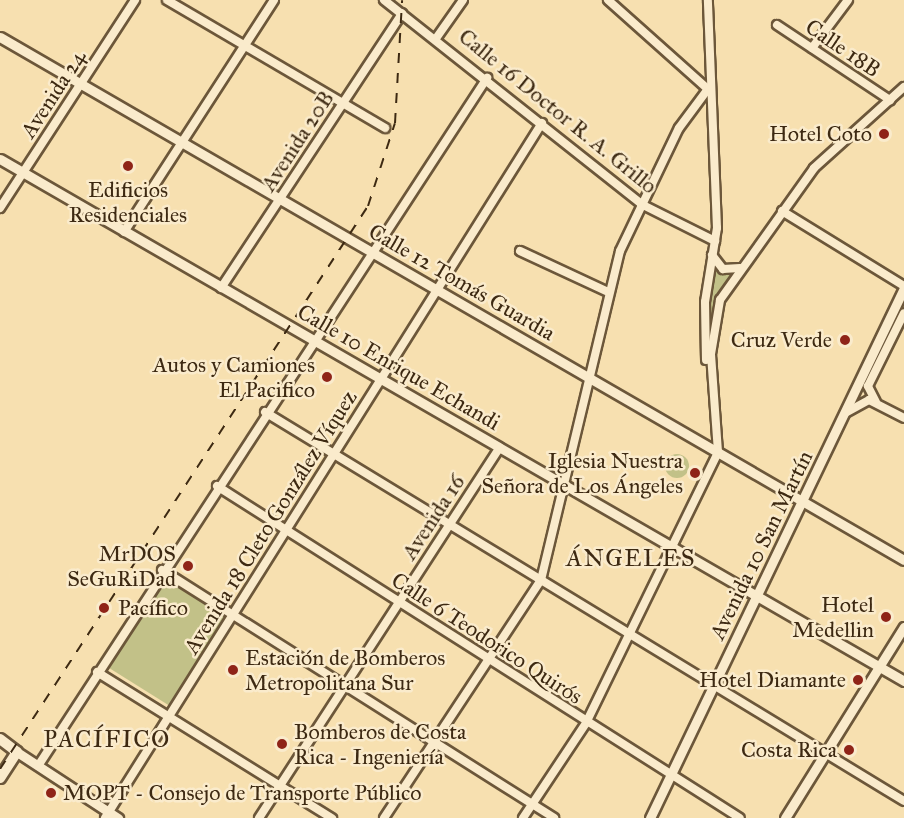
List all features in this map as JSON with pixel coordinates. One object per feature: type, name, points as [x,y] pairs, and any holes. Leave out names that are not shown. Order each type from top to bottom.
[{"type":"main road","points":[[0,739],[17,752],[0,778]]},
{"type":"street","name":"Avenida 24","points":[[0,208],[135,0]]},
{"type":"street","points":[[168,0],[385,128]]},
{"type":"street","points":[[124,232],[274,0]]},
{"type":"street","name":"Calle 16 Doctor R. A. Grillo","points":[[384,0],[438,38],[641,204],[715,241]]},
{"type":"street","points":[[398,0],[399,11]]},
{"type":"street","points":[[438,38],[463,0]]},
{"type":"street","points":[[608,0],[708,89]]},
{"type":"street","points":[[523,818],[586,723],[631,635],[718,452],[703,321],[715,241],[708,89],[708,0]]},
{"type":"street","points":[[812,48],[848,0]]},
{"type":"street","name":"Avenida 20B","points":[[222,288],[344,103],[399,11]]},
{"type":"street","name":"Calle 18B","points":[[777,25],[890,100]]},
{"type":"street","name":"Calle 12 Tomás Guardia","points":[[0,37],[180,144],[372,252],[904,560]]},
{"type":"street","points":[[38,766],[265,412],[487,78]]},
{"type":"street","points":[[710,394],[713,319],[740,268],[820,162],[904,87]]},
{"type":"street","points":[[384,818],[490,661],[541,580],[562,482],[609,292],[641,204],[679,128],[708,89]]},
{"type":"street","name":"Avenida 18 Cleto González Víquez","points":[[107,815],[283,529],[334,455],[542,123]]},
{"type":"street","name":"Calle 10 Enrique Echandi","points":[[0,159],[904,681]]},
{"type":"street","points":[[782,211],[904,287]]},
{"type":"street","points":[[520,251],[609,292]]},
{"type":"street","points":[[712,255],[723,269],[740,268]]},
{"type":"street","name":"Avenida 10 San Martín","points":[[650,818],[675,777],[714,686],[848,412],[904,287]]},
{"type":"street","points":[[876,402],[868,386],[904,313]]},
{"type":"street","points":[[848,412],[858,402],[876,402],[904,418]]},
{"type":"street","points":[[265,412],[904,801]]},
{"type":"street","name":"Avenida 16","points":[[259,818],[500,447]]},
{"type":"street","name":"Calle 6 Teodorico Quirós","points":[[217,486],[586,723],[740,818]]},
{"type":"street","points":[[162,570],[348,684],[554,818]]},
{"type":"street","points":[[785,818],[904,627]]},
{"type":"street","points":[[97,672],[333,818]]},
{"type":"street","points":[[17,752],[107,815],[118,818]]},
{"type":"shaded area","points":[[714,266],[734,273],[709,318],[709,288]]},
{"type":"shaded area","points":[[677,454],[685,458],[689,466],[685,474],[677,478],[669,474],[665,466],[669,458]]},
{"type":"shaded area","points":[[164,575],[227,614],[170,706],[107,667]]},
{"type":"railway","points":[[0,769],[368,206],[395,123],[402,0]]},
{"type":"place","name":"Hotel Coto","points":[[884,134]]},
{"type":"place","name":"Edificios Residenciales","points":[[128,166]]},
{"type":"place","name":"Cruz Verde","points":[[845,340]]},
{"type":"place","name":"Autos y Camiones El Pacifico","points":[[327,377]]},
{"type":"place","name":"Iglesia Nuestra Señora de Los Ángeles","points":[[695,473]]},
{"type":"place","name":"MrDOS SeGuRiDad","points":[[188,566]]},
{"type":"place","name":"Pacífico","points":[[104,608]]},
{"type":"place","name":"Hotel Medellin","points":[[886,617]]},
{"type":"place","name":"Estación de Bomberos Metropolitana Sur","points":[[233,670]]},
{"type":"place","name":"Hotel Diamante","points":[[858,680]]},
{"type":"place","name":"Bomberos de Costa Rica - Ingeniería","points":[[282,744]]},
{"type":"place","name":"Costa Rica","points":[[849,750]]},
{"type":"place","name":"MOPT - Consejo de Transporte Público","points":[[51,793]]},
{"type":"district","name":"ÁNGELES","points":[[631,559]]},
{"type":"district","name":"PACÍFICO","points":[[107,740]]}]
